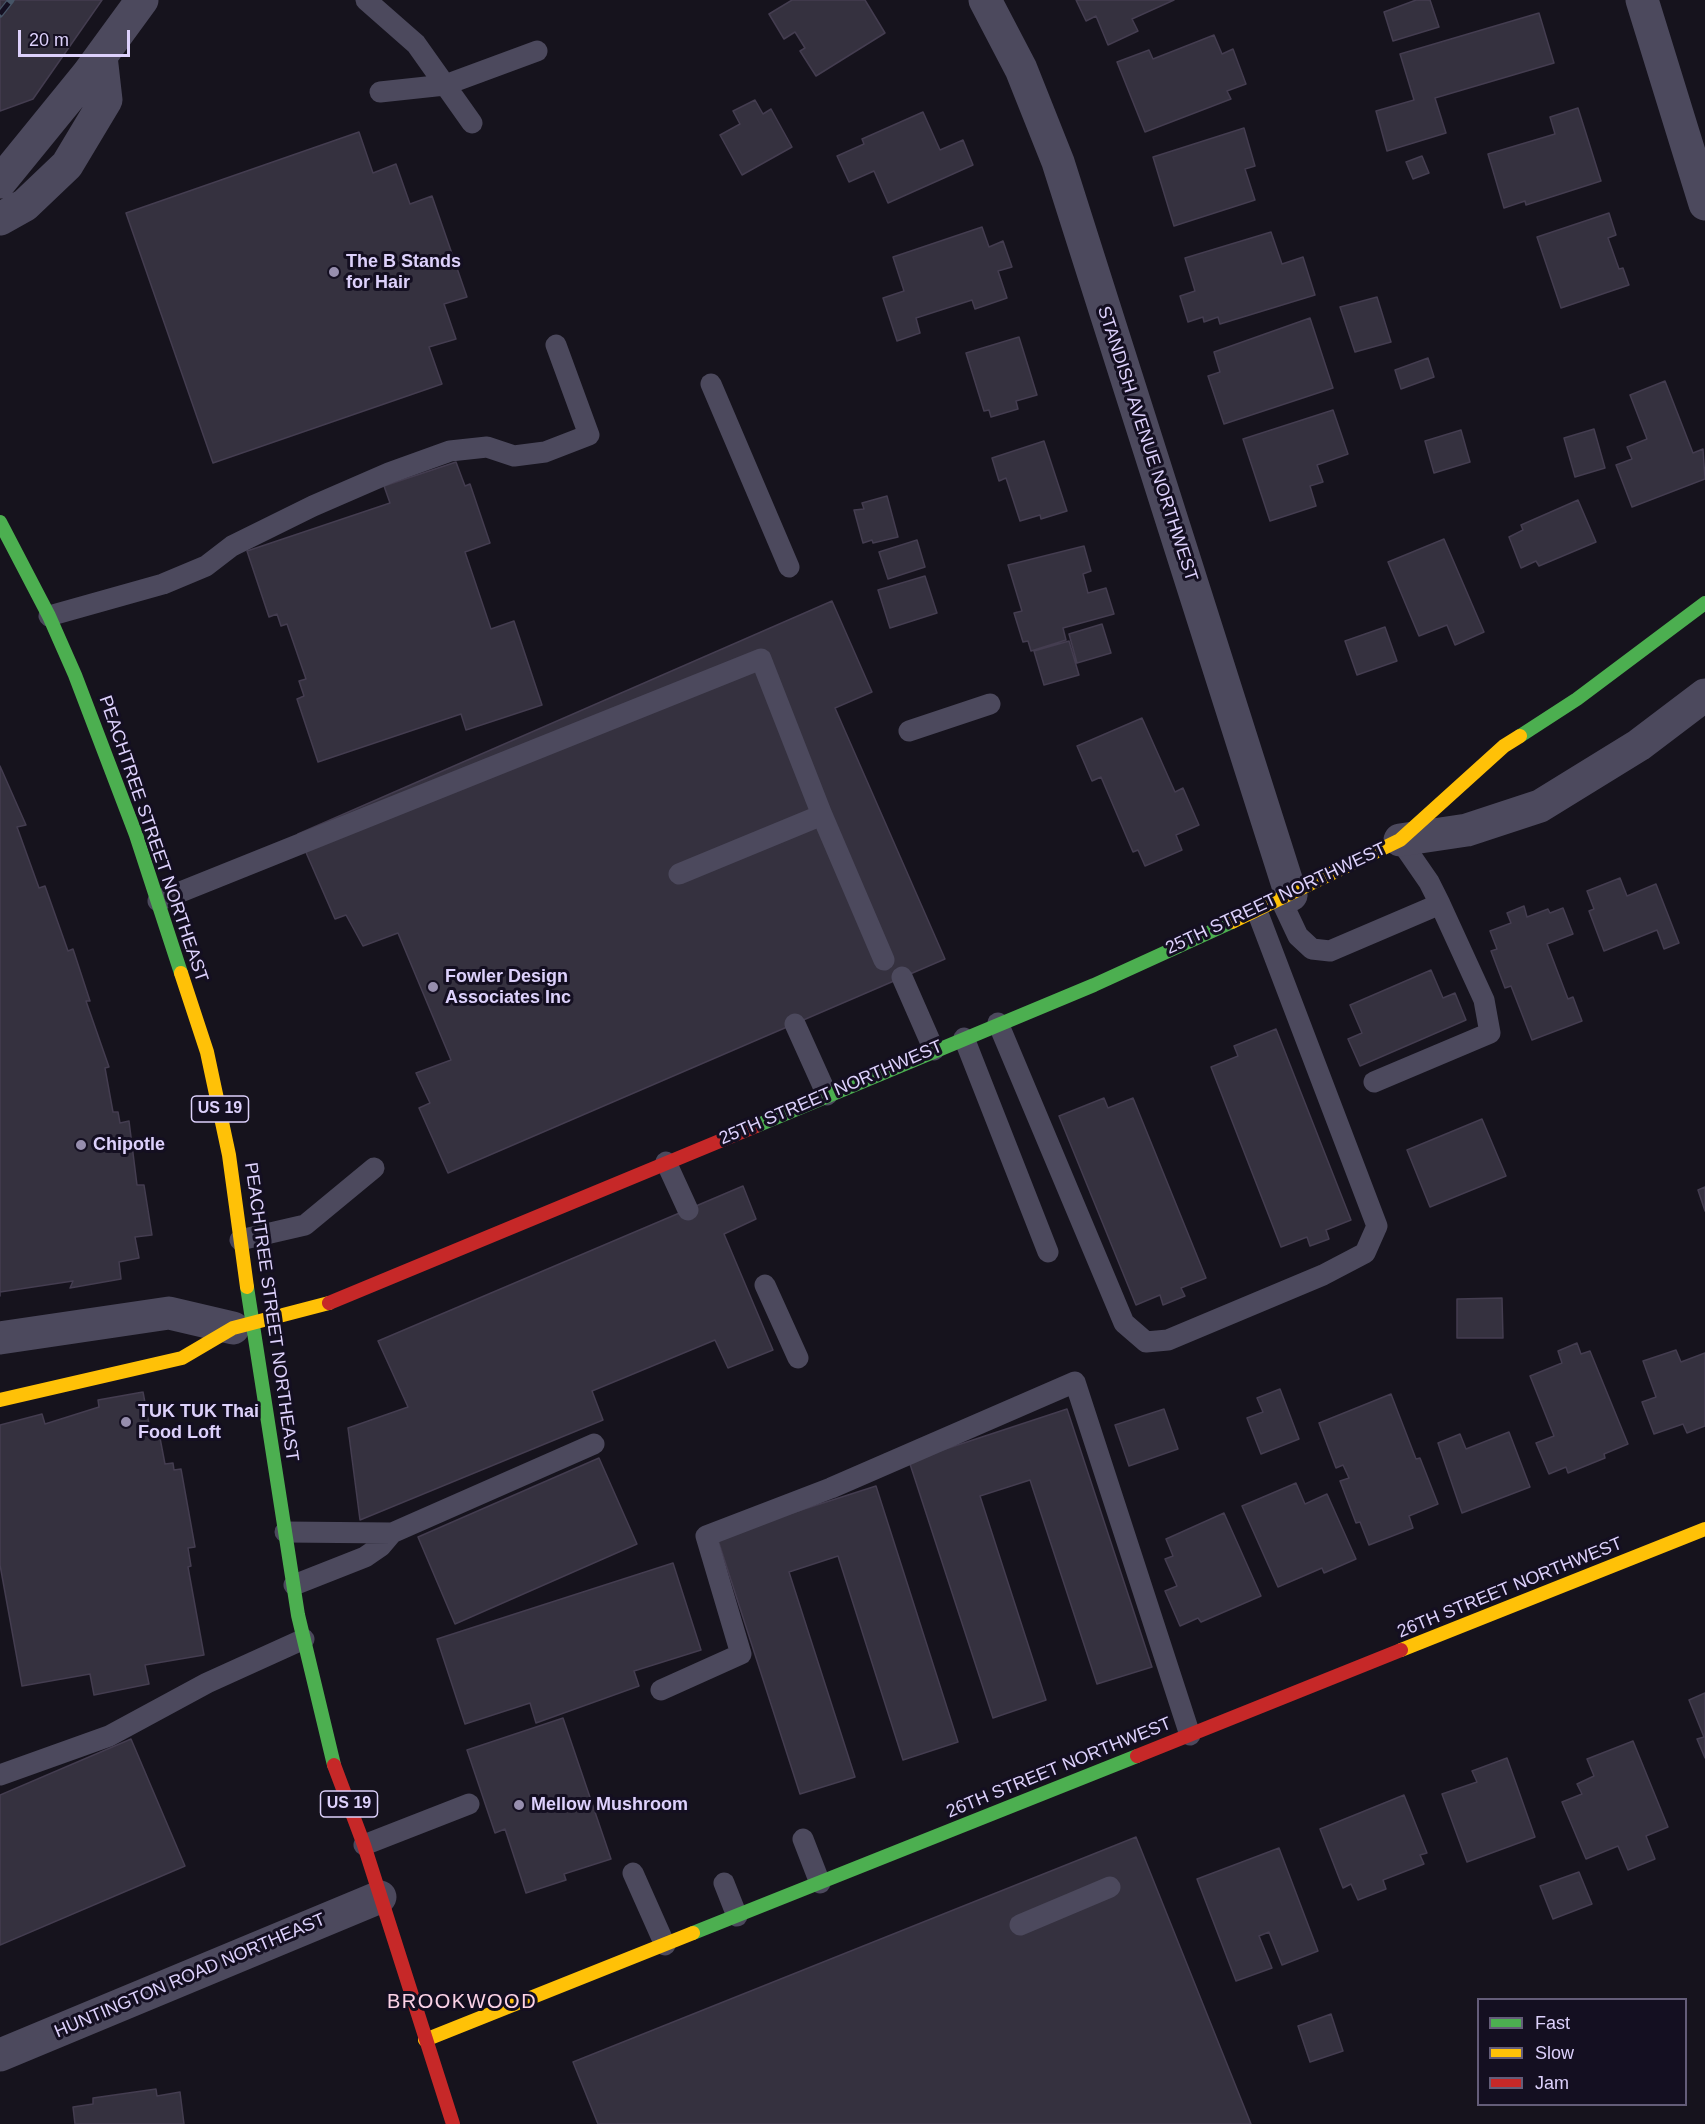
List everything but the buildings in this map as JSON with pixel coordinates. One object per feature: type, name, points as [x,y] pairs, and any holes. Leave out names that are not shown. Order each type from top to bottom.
[{"type":"main road","name":"PEACHTREE STREET NORTHEAST","points":[[0,522],[49,616],[100,739],[158,901],[207,1052],[229,1155],[240,1240],[243,1326],[285,1532],[304,1639],[334,1764],[364,1845],[453,2124]]},
{"type":"main road","name":"25TH STREET NORTHWEST","points":[[0,1400],[182,1358],[243,1326],[337,1300],[1094,985],[1286,897],[1400,840],[1504,746],[1577,699],[1705,603]]},
{"type":"main road","name":"26TH STREET NORTHWEST","points":[[425,2040],[1705,1529]]},
{"type":"street","points":[[0,182],[101,56],[142,0]]},
{"type":"street","name":"STANDISH AVENUE NORTHWEST","points":[[985,0],[1021,69],[1058,162],[1286,897]]},
{"type":"street","points":[[1642,0],[1705,204]]},
{"type":"street","points":[[0,219],[25,205],[67,165],[106,100],[101,56]]},
{"type":"street","name":"25TH STREET NORTHWEST","points":[[1400,840],[1467,830],[1540,806],[1639,745],[1705,695]]},
{"type":"street","points":[[0,1338],[169,1313],[243,1326]]},
{"type":"street","name":"HUNTINGTON ROAD NORTHEAST","points":[[0,2055],[380,1897]]},
{"type":"lane","points":[[366,0],[416,44],[472,123]]},
{"type":"lane","points":[[380,92],[445,85],[537,51]]},
{"type":"lane","points":[[49,616],[163,584],[206,566],[232,546],[314,506],[388,473],[450,451],[487,447],[514,456],[545,452],[589,435],[556,345]]},
{"type":"lane","points":[[711,384],[789,567]]},
{"type":"lane","points":[[158,901],[761,659],[822,815],[884,960]]},
{"type":"lane","points":[[909,731],[990,704]]},
{"type":"lane","points":[[679,874],[822,815]]},
{"type":"lane","points":[[1374,1082],[1490,1033],[1484,1000],[1440,904],[1429,882],[1400,840]]},
{"type":"lane","points":[[1286,897],[1298,936],[1312,950],[1330,951],[1440,904]]},
{"type":"lane","points":[[998,1023],[1124,1323],[1146,1342],[1168,1340],[1323,1275],[1365,1253],[1377,1226],[1257,910]]},
{"type":"lane","points":[[902,977],[934,1050]]},
{"type":"lane","points":[[795,1024],[827,1095]]},
{"type":"lane","points":[[964,1038],[1048,1252]]},
{"type":"lane","points":[[666,1162],[688,1209]]},
{"type":"lane","points":[[240,1240],[305,1225],[335,1204],[374,1168]]},
{"type":"lane","points":[[765,1285],[798,1358]]},
{"type":"lane","points":[[661,1690],[741,1654],[706,1536],[853,1479],[1075,1382],[1190,1735]]},
{"type":"lane","points":[[285,1532],[392,1533],[594,1444]]},
{"type":"lane","points":[[294,1585],[365,1557],[381,1546],[392,1533]]},
{"type":"lane","points":[[0,1775],[109,1736],[207,1683],[304,1639]]},
{"type":"lane","points":[[364,1845],[469,1804]]},
{"type":"lane","points":[[803,1839],[820,1883]]},
{"type":"lane","points":[[633,1873],[665,1945]]},
{"type":"lane","points":[[724,1883],[737,1916]]},
{"type":"lane","points":[[1020,1925],[1110,1887]]},
{"type":"railway","points":[[0,14],[11,0]]},
{"type":"traffic: fast","points":[[0,522],[49,616],[75,675],[136,835],[181,973]]},
{"type":"traffic: fast","points":[[1520,736],[1577,699],[1705,603]]},
{"type":"traffic: fast","points":[[756,1126],[1094,985],[1232,922]]},
{"type":"traffic: fast","points":[[247,1287],[298,1615],[334,1765]]},
{"type":"traffic: fast","points":[[693,1933],[1137,1756]]},
{"type":"traffic: slow","points":[[1232,922],[1400,840],[1504,746],[1520,736]]},
{"type":"traffic: slow","points":[[181,973],[207,1052],[229,1155],[247,1287]]},
{"type":"traffic: slow","points":[[0,1400],[182,1358],[233,1328],[329,1303]]},
{"type":"traffic: slow","points":[[1401,1650],[1705,1529]]},
{"type":"traffic: slow","points":[[425,2040],[693,1933]]},
{"type":"traffic: jam","points":[[329,1303],[756,1126]]},
{"type":"traffic: jam","points":[[1137,1756],[1401,1650]]},
{"type":"traffic: jam","points":[[334,1765],[364,1845],[453,2124]]},
{"type":"place","name":"The B Stands for Hair","points":[[334,272]]},
{"type":"place","name":"Fowler Design Associates Inc","points":[[433,987]]},
{"type":"place","name":"Chipotle","points":[[81,1145]]},
{"type":"place","name":"TUK TUK Thai Food Loft","points":[[126,1422]]},
{"type":"place","name":"Mellow Mushroom","points":[[519,1805]]},
{"type":"district","name":"BROOKWOOD","points":[[462,2002]]}]
